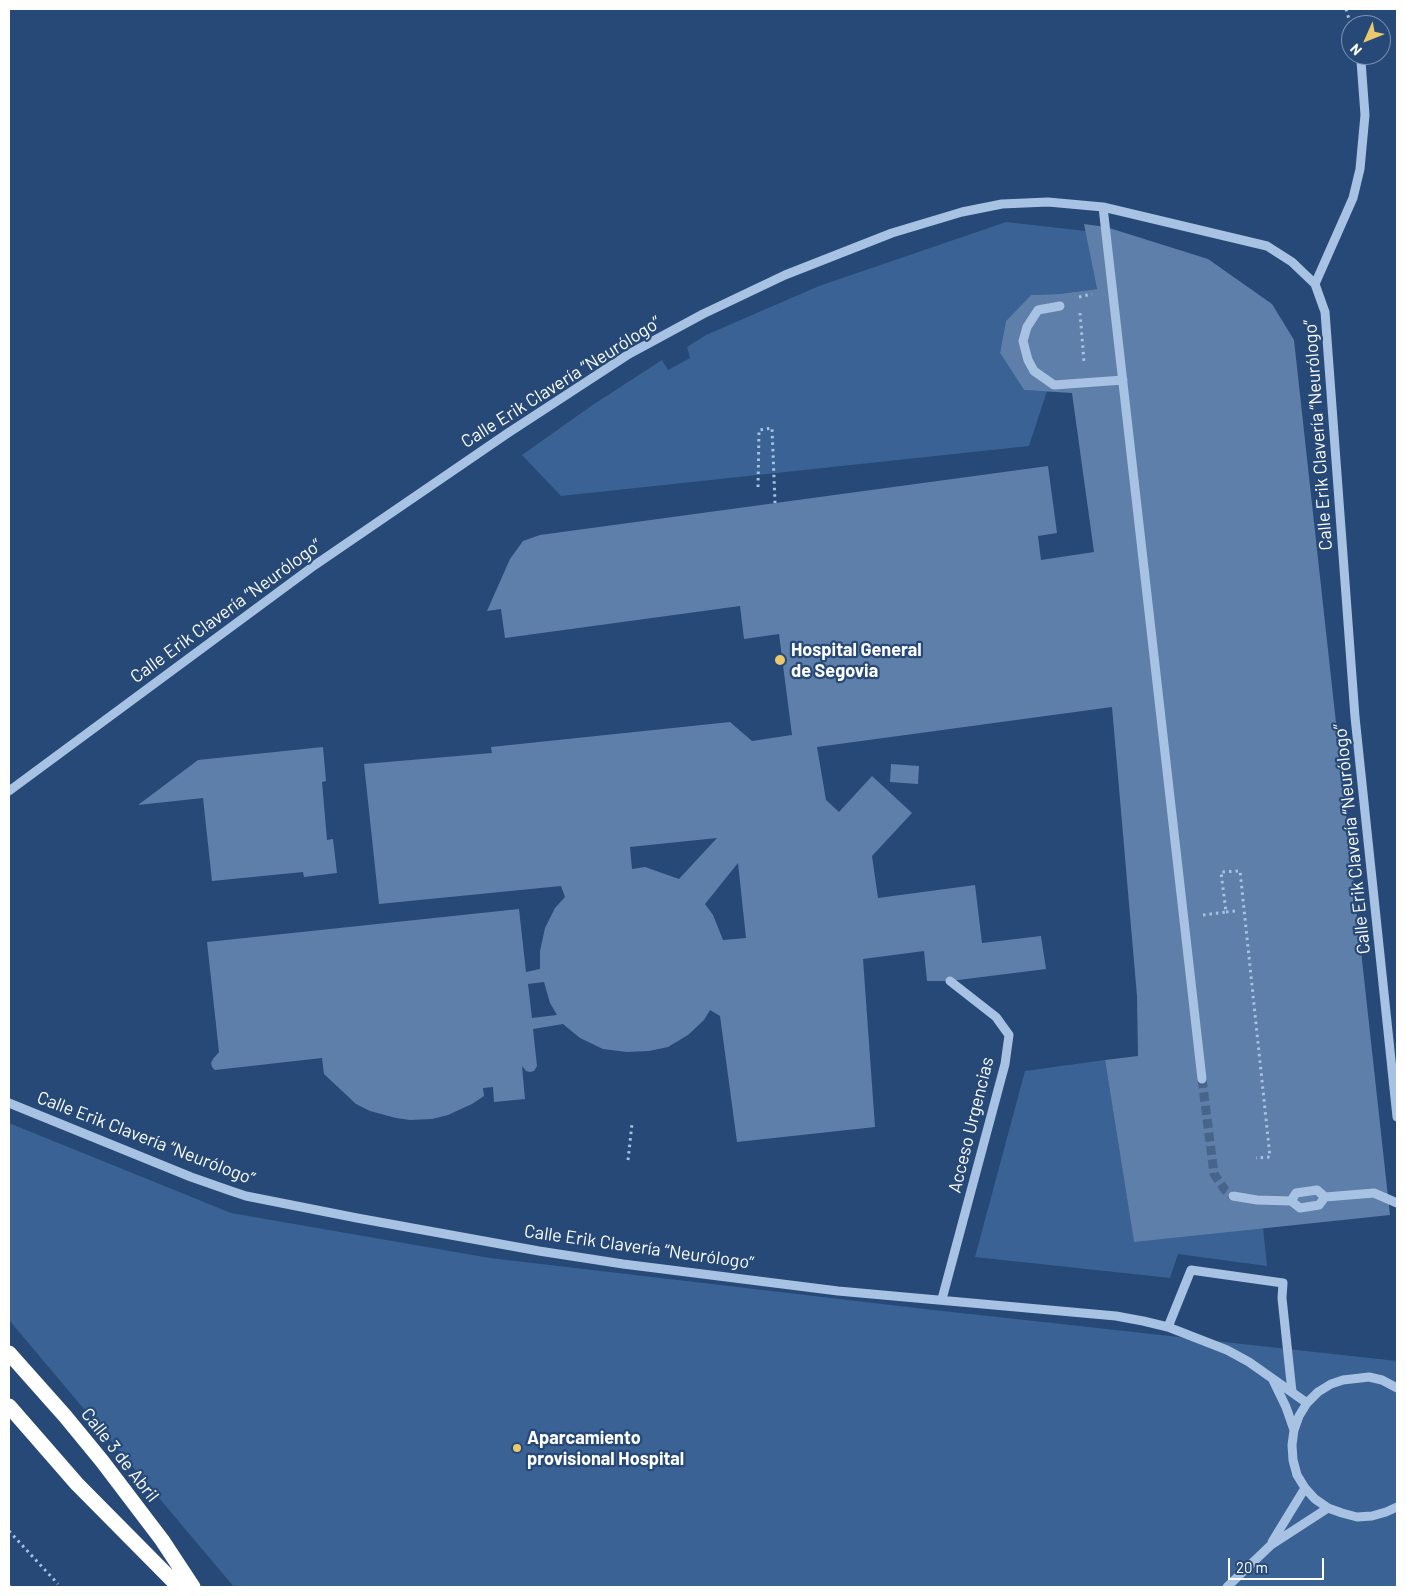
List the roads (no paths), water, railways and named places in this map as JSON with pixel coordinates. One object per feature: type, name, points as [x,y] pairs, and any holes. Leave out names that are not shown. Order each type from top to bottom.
[{"type":"highway","name":"Calle 3 de Abril","points":[[9,1353],[66,1416],[102,1460],[162,1540],[193,1587]]},
{"type":"highway","points":[[9,1406],[77,1484],[179,1587]]},
{"type":"street","points":[[1315,284],[1353,198],[1360,169],[1365,115],[1361,65]]},
{"type":"street","name":"Calle Erik Clavería “Neurólogo”","points":[[9,791],[315,565],[508,433],[629,354],[686,323],[785,275],[892,233],[962,212],[1002,204],[1048,202],[1103,207],[1267,246],[1292,262],[1315,284],[1325,312],[1355,717],[1397,1117]]},
{"type":"street","points":[[1103,207],[1202,1079]]},
{"type":"street","points":[[1060,306],[1038,310],[1027,327],[1023,341],[1028,360],[1034,371],[1054,385],[1122,380]]},
{"type":"street","name":"Acceso Urgencias","points":[[942,1299],[1005,1064],[1009,1035],[996,1017],[950,981]]},
{"type":"street","name":"Calle Erik Clavería “Neurólogo”","points":[[9,1103],[191,1177],[246,1196],[357,1218],[539,1251],[623,1264],[838,1291],[1116,1316],[1168,1327],[1227,1350],[1272,1377],[1307,1403]]},
{"type":"street","points":[[1291,1200],[1296,1193],[1317,1190],[1325,1197],[1374,1193],[1397,1203]]},
{"type":"street","points":[[1233,1196],[1257,1200],[1291,1200],[1300,1208],[1319,1205],[1325,1197]]},
{"type":"street","points":[[1168,1327],[1191,1270],[1283,1283],[1282,1298],[1292,1392]]},
{"type":"street","points":[[1272,1377],[1294,1430]]},
{"type":"street","points":[[1397,1388],[1382,1380],[1369,1377],[1356,1377],[1331,1384],[1318,1392],[1307,1403],[1299,1416],[1294,1430],[1292,1445],[1297,1475],[1315,1499],[1328,1508],[1357,1516],[1372,1516],[1397,1507]]},
{"type":"street","points":[[1271,1545],[1305,1488]]},
{"type":"street","points":[[1226,1587],[1271,1545],[1328,1508]]},
{"type":"tunnel","points":[[1202,1079],[1214,1174],[1225,1190],[1233,1196]]},
{"type":"place","name":"Hospital General de Segovia","points":[[780,660]]},
{"type":"place","name":"Aparcamiento provisional Hospital","points":[[517,1448]]}]
